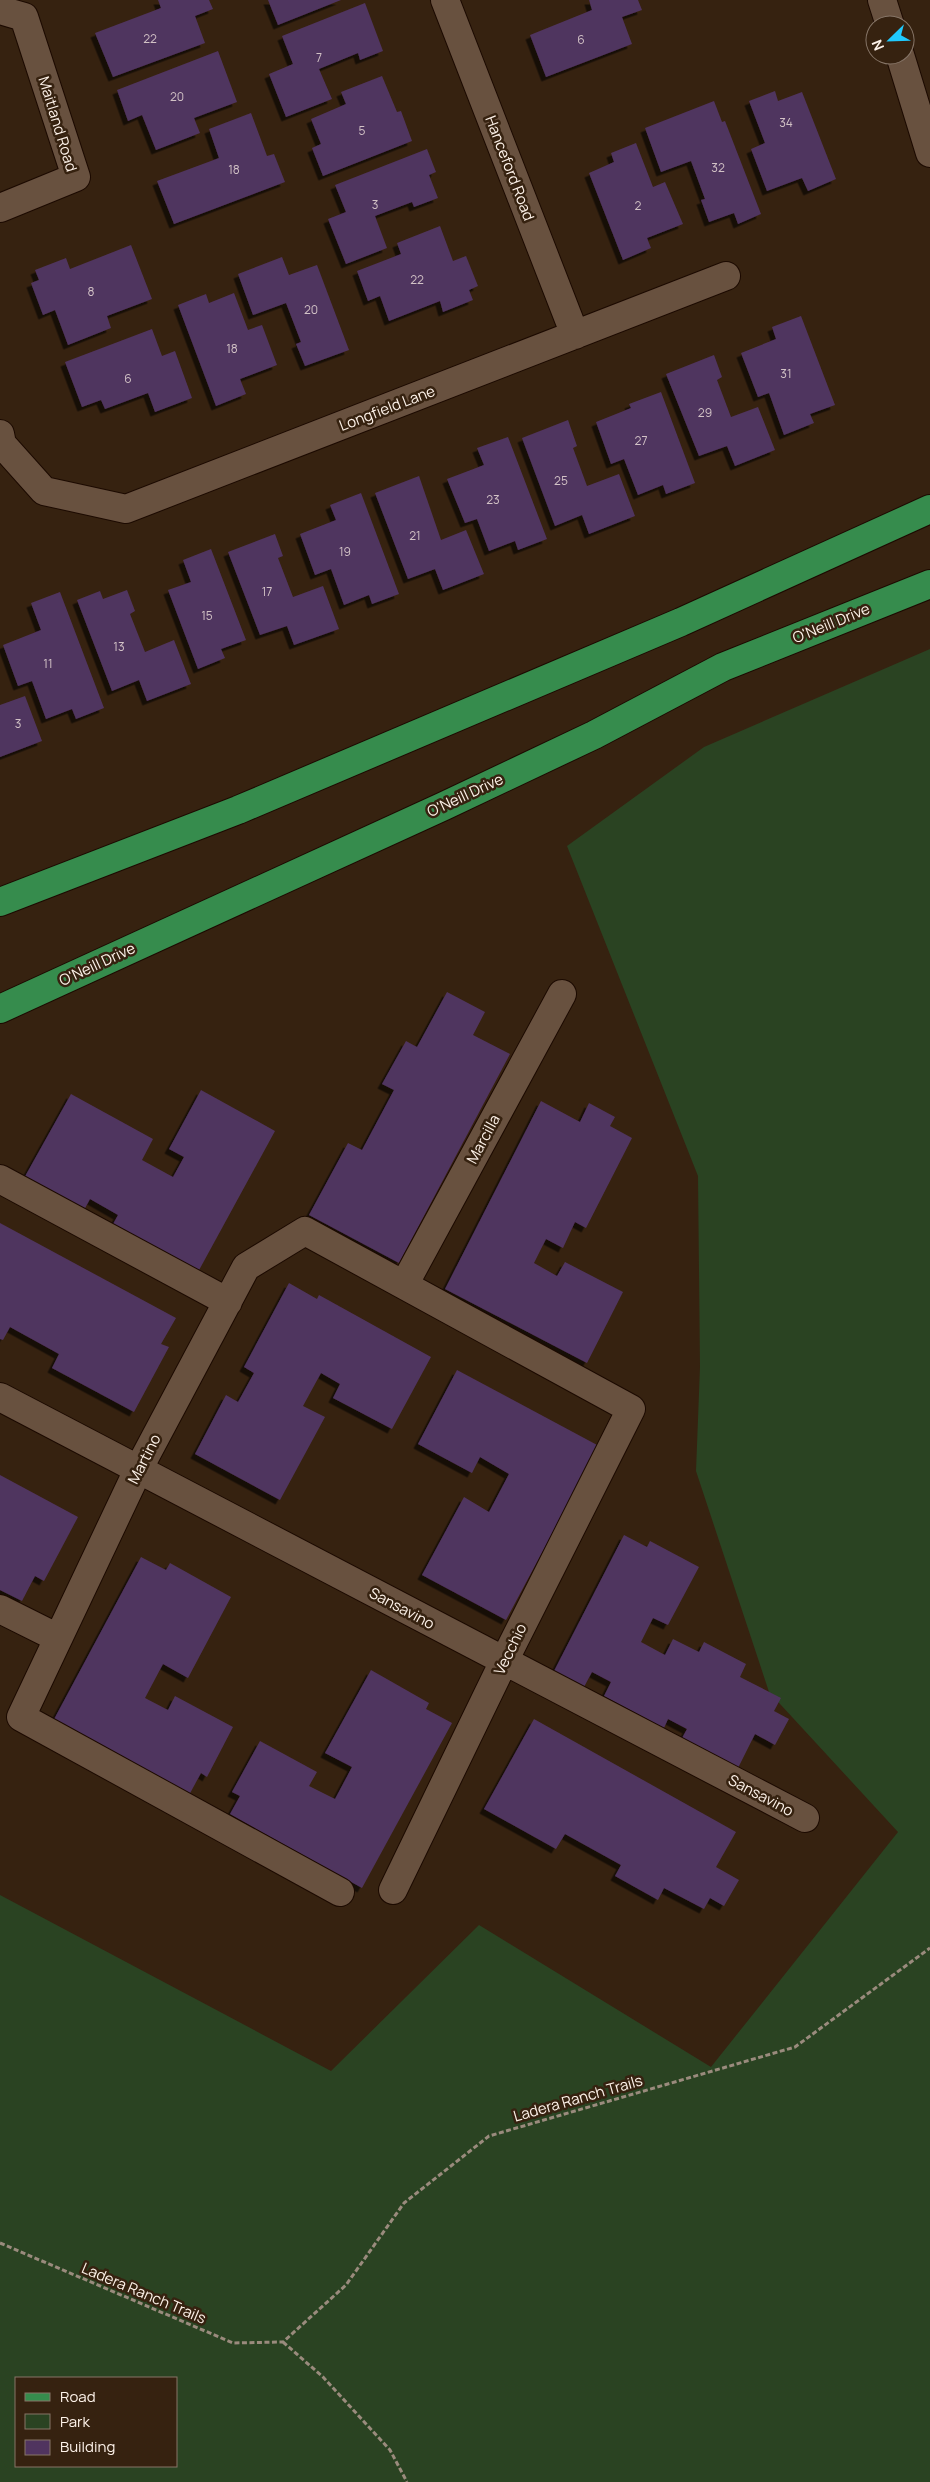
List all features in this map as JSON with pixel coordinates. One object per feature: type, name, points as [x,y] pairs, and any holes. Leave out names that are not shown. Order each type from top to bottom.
[{"type":"main road","points":[[0,902],[247,806],[681,622],[930,509]]},
{"type":"main road","name":"O'Neill Drive","points":[[0,1009],[444,806],[594,734],[723,667],[930,584]]},
{"type":"street","name":"Hanceford Road","points":[[445,0],[575,335]]},
{"type":"street","points":[[882,0],[887,15]]},
{"type":"street","name":"Maitland Road","points":[[0,10],[24,17],[76,177],[0,208]]},
{"type":"street","points":[[903,65],[930,153]]},
{"type":"street","name":"Longfield Lane","points":[[0,434],[2,444],[44,491],[126,509],[726,276]]},
{"type":"street","name":"Marcilla","points":[[404,1285],[562,994]]},
{"type":"street","points":[[0,1179],[228,1302]]},
{"type":"street","name":"Martino","points":[[340,1892],[21,1716],[138,1470],[246,1267],[305,1231],[404,1285]]},
{"type":"street","name":"Vecchio","points":[[394,1890],[504,1661],[631,1409],[404,1285]]},
{"type":"street","name":"Sansavino","points":[[0,1397],[804,1818]]},
{"type":"street","points":[[0,1609],[58,1638]]},
{"type":"path","name":"Ladera Ranch Trails","points":[[0,2243],[233,2343],[283,2342],[346,2285],[404,2203],[489,2136],[795,2047],[930,1948]]},
{"type":"path","points":[[283,2342],[323,2377],[390,2450],[407,2482]]},
{"type":"green space","points":[[930,649],[930,2482],[0,2482],[0,1895],[331,2071],[479,1925],[711,2067],[898,1832],[769,1692],[696,1471],[700,1367],[698,1176],[567,846],[704,747]]},
{"type":"building","points":[[158,0],[209,0],[213,9],[195,16],[205,43],[113,77],[95,33],[161,8]]},
{"type":"building","points":[[268,0],[341,0],[278,25]]},
{"type":"building","points":[[589,0],[638,0],[642,10],[622,17],[632,44],[546,77],[530,35],[592,10]]},
{"type":"building","points":[[365,3],[383,51],[360,60],[358,53],[319,69],[332,99],[286,117],[269,74],[293,64],[282,36]]},
{"type":"building","points":[[218,51],[237,102],[194,118],[200,133],[156,150],[142,115],[128,121],[117,90]]},
{"type":"building","points":[[382,76],[397,112],[401,111],[412,141],[323,176],[312,148],[321,144],[311,119],[346,104],[341,92]]},
{"type":"building","points":[[775,91],[778,101],[802,92],[836,179],[808,191],[802,178],[767,191],[751,149],[765,143],[749,101]]},
{"type":"building","points":[[714,101],[722,122],[725,121],[761,214],[738,224],[734,213],[709,222],[701,200],[705,199],[691,161],[661,172],[645,128]]},
{"type":"building","points":[[251,113],[267,156],[274,154],[285,182],[174,224],[157,181],[219,158],[209,129]]},
{"type":"building","points":[[636,143],[653,187],[665,182],[683,224],[647,238],[651,248],[623,260],[589,173],[614,162],[611,153]]},
{"type":"building","points":[[427,149],[436,172],[429,175],[438,198],[414,207],[412,202],[375,216],[387,248],[346,264],[328,219],[346,212],[335,185]]},
{"type":"building","points":[[440,226],[453,261],[466,256],[478,286],[469,290],[473,300],[443,312],[440,301],[389,321],[380,296],[368,301],[357,271],[401,254],[397,243]]},
{"type":"building","points":[[131,245],[152,299],[107,316],[111,328],[68,345],[55,310],[43,315],[31,283],[39,280],[35,270],[66,258],[70,269]]},
{"type":"building","points":[[282,257],[289,275],[317,265],[349,350],[305,366],[296,344],[301,342],[286,303],[253,315],[238,274]]},
{"type":"building","points":[[234,293],[248,330],[262,325],[277,365],[240,379],[246,394],[216,406],[178,305],[206,294],[209,303]]},
{"type":"building","points":[[801,316],[835,405],[810,414],[814,423],[784,435],[769,393],[758,397],[741,353],[776,339],[772,327]]},
{"type":"building","points":[[152,329],[162,356],[175,351],[192,398],[155,412],[148,393],[105,409],[101,400],[82,407],[65,362]]},
{"type":"building","points":[[714,355],[722,377],[717,380],[731,417],[758,407],[775,450],[735,466],[727,446],[699,456],[666,374]]},
{"type":"building","points":[[661,392],[695,483],[666,494],[663,485],[638,495],[624,459],[611,464],[596,422],[631,408],[629,404]]},
{"type":"building","points":[[568,420],[577,446],[573,448],[587,486],[619,474],[635,516],[589,534],[582,515],[555,526],[522,438]]},
{"type":"building","points":[[508,437],[547,539],[518,550],[515,541],[489,551],[477,519],[465,523],[447,479],[484,465],[477,448]]},
{"type":"building","points":[[419,476],[441,540],[466,530],[484,574],[443,590],[435,569],[408,579],[375,493]]},
{"type":"building","points":[[361,493],[399,594],[372,604],[369,595],[344,605],[331,569],[315,575],[300,534],[336,520],[330,505]]},
{"type":"building","points":[[275,534],[283,556],[278,558],[293,597],[323,586],[339,629],[294,645],[287,626],[260,635],[228,552]]},
{"type":"building","points":[[211,549],[246,640],[221,649],[225,658],[198,669],[168,590],[191,582],[183,560]]},
{"type":"building","points":[[127,590],[135,611],[130,614],[145,652],[174,640],[191,684],[147,701],[139,680],[112,691],[77,600],[100,591],[103,599]]},
{"type":"building","points":[[60,592],[104,708],[76,719],[72,709],[46,719],[32,681],[18,686],[3,645],[41,630],[31,603]]},
{"type":"building","points":[[25,696],[42,741],[0,757],[0,705]]},
{"type":"building","points":[[447,992],[485,1012],[473,1035],[510,1054],[399,1263],[309,1215],[348,1143],[362,1150],[394,1090],[382,1084],[406,1041],[417,1047]]},
{"type":"building","points":[[201,1090],[275,1131],[198,1272],[113,1224],[118,1215],[90,1199],[83,1212],[23,1180],[71,1094],[153,1139],[142,1160],[173,1177],[184,1157],[169,1149]]},
{"type":"building","points":[[541,1101],[580,1122],[589,1103],[615,1117],[610,1126],[632,1138],[586,1228],[575,1222],[563,1248],[546,1239],[534,1263],[557,1276],[565,1262],[623,1292],[587,1363],[445,1289]]},
{"type":"building","points":[[0,1223],[176,1318],[161,1344],[169,1347],[134,1412],[52,1368],[59,1354],[10,1327],[3,1340],[0,1339]]},
{"type":"building","points":[[289,1283],[317,1299],[319,1295],[431,1357],[392,1429],[333,1398],[340,1384],[321,1373],[303,1406],[325,1417],[280,1500],[195,1454],[226,1395],[238,1402],[254,1373],[244,1367]]},
{"type":"building","points":[[457,1370],[599,1446],[506,1620],[422,1575],[464,1497],[489,1512],[509,1474],[480,1457],[472,1473],[418,1444]]},
{"type":"building","points":[[0,1475],[78,1517],[44,1581],[35,1576],[22,1601],[0,1590]]},
{"type":"building","points":[[624,1535],[647,1547],[650,1541],[699,1567],[668,1625],[653,1618],[641,1642],[665,1655],[673,1639],[699,1652],[704,1642],[746,1664],[740,1677],[781,1698],[774,1711],[789,1719],[775,1745],[755,1734],[738,1768],[682,1738],[687,1729],[668,1719],[664,1728],[604,1696],[611,1682],[592,1672],[584,1687],[554,1671]]},
{"type":"building","points":[[141,1557],[166,1570],[170,1563],[231,1597],[188,1678],[163,1664],[145,1698],[168,1710],[175,1696],[233,1727],[207,1777],[201,1773],[188,1797],[52,1723]]},
{"type":"building","points":[[371,1670],[429,1703],[426,1709],[452,1723],[362,1888],[230,1814],[240,1796],[232,1792],[260,1741],[317,1772],[309,1786],[335,1799],[352,1767],[325,1753]]},
{"type":"building","points":[[534,1719],[736,1832],[716,1867],[739,1880],[724,1906],[710,1898],[704,1909],[664,1888],[658,1900],[615,1876],[621,1865],[565,1834],[556,1849],[484,1809]]}]
